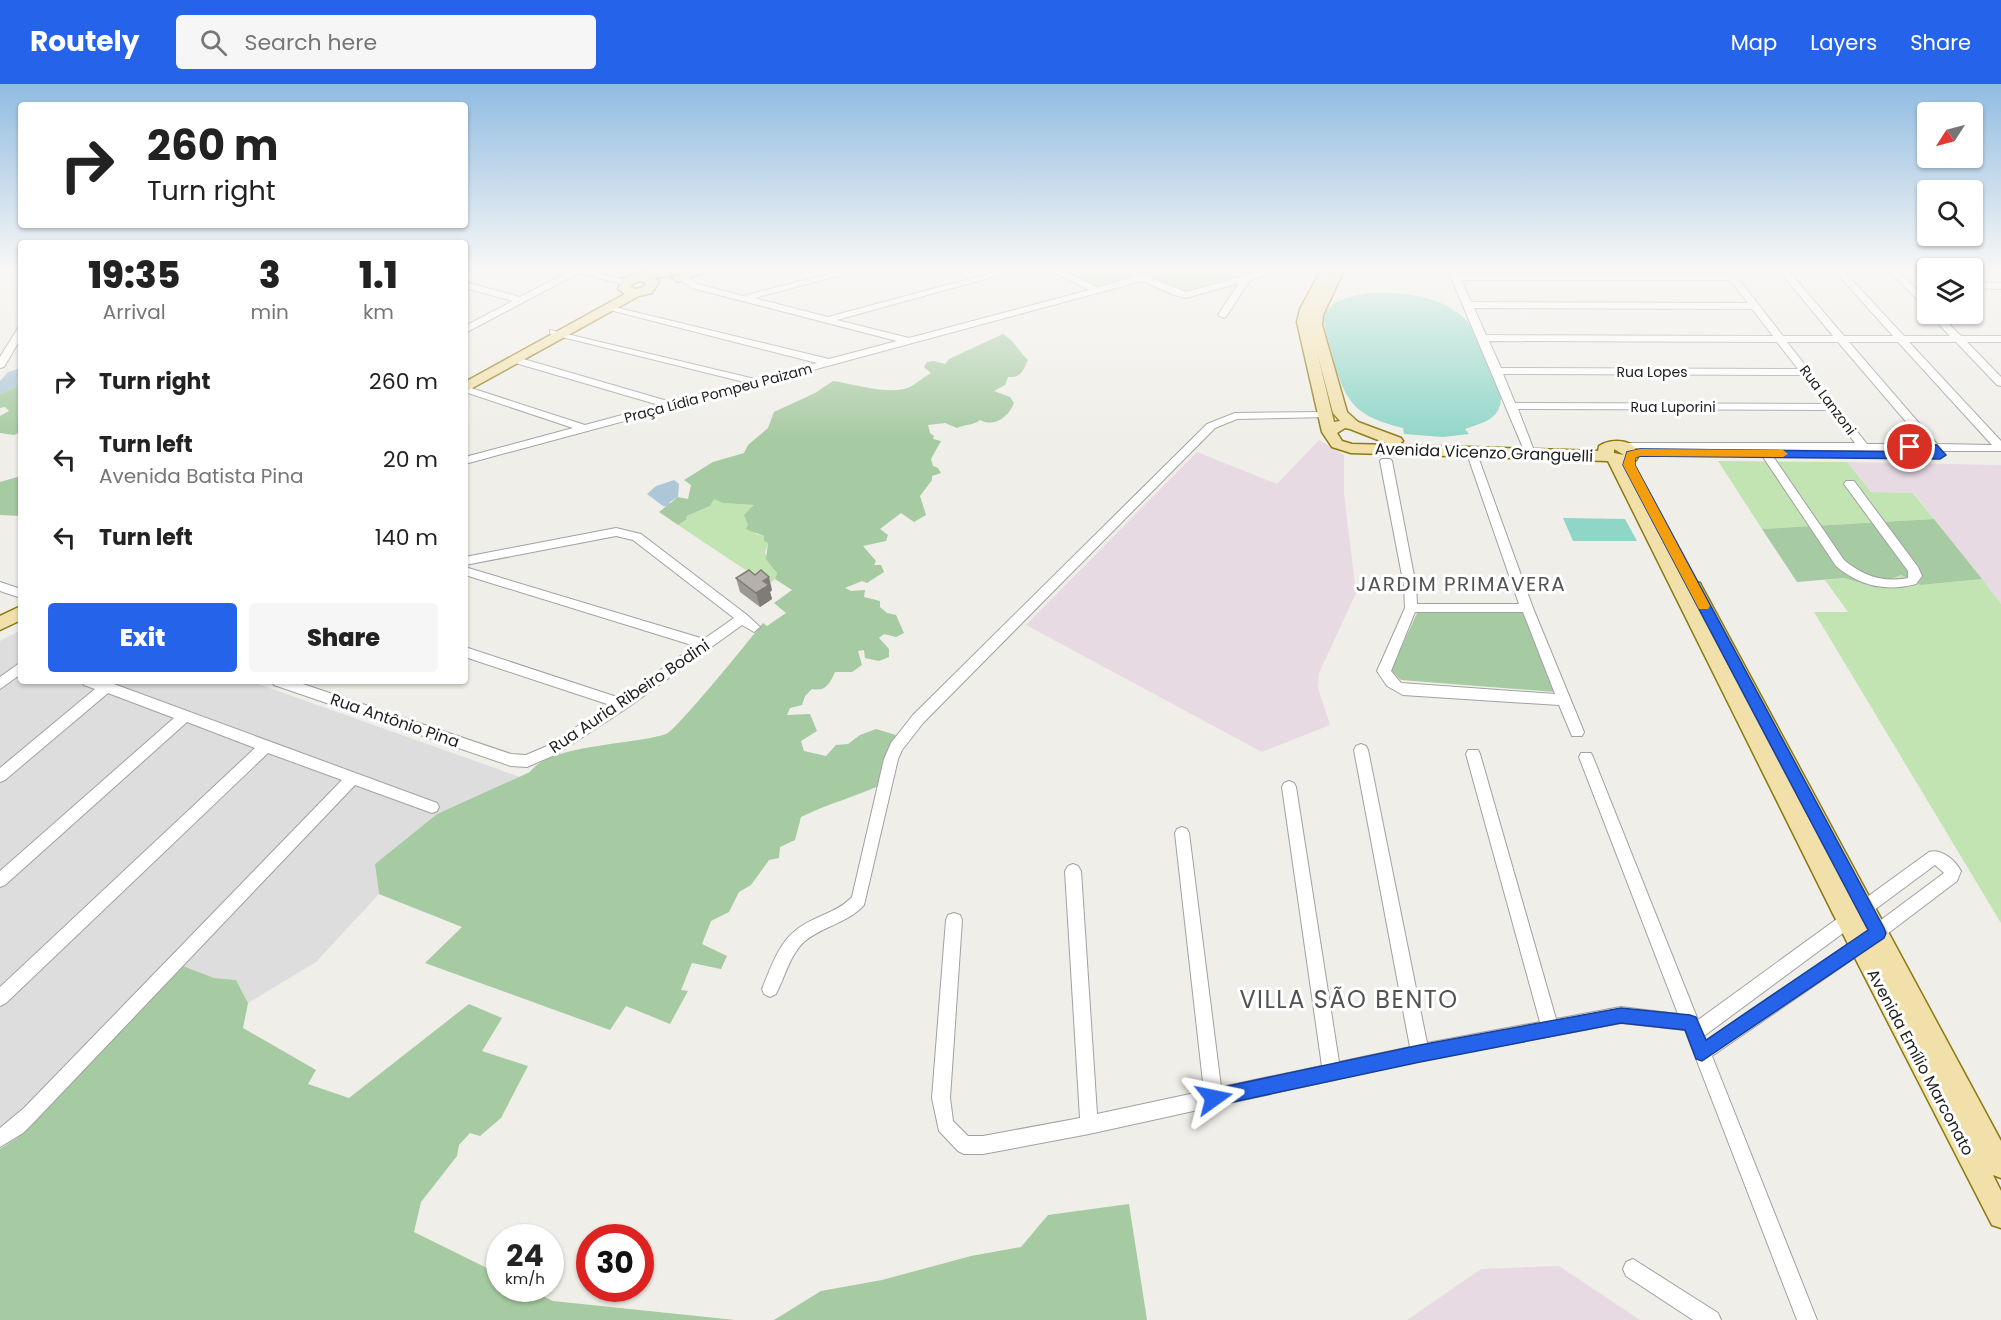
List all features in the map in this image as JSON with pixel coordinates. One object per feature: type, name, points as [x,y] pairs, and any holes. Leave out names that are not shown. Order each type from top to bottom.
[{"type":"main road","points":[[468,386],[516,360],[569,326]]},
{"type":"main road","points":[[468,378],[572,326]]},
{"type":"main road","points":[[1304,326],[1329,432],[1337,444],[1359,448],[1368,444],[1370,434]]},
{"type":"main road","points":[[1316,326],[1340,412],[1352,424]]},
{"type":"main road","points":[[1329,432],[1333,427],[1352,424]]},
{"type":"main road","name":"Avenida Vicenzo Granguelli","points":[[1352,424],[1388,441],[1618,453]]},
{"type":"main road","name":"Avenida Vicenzo Granguelli","points":[[1359,448],[1471,451],[1529,448]]},
{"type":"main road","name":"Avenida Emílio Marconato","points":[[1618,453],[1855,914],[2001,1166]]},
{"type":"main road","points":[[0,624],[18,614]]},
{"type":"main road","points":[[0,634],[18,625]]},
{"type":"main road","name":"Avenida Emílio Marconato","points":[[1869,939],[2001,1216]]},
{"type":"street","points":[[682,326],[829,363]]},
{"type":"street","points":[[854,326],[910,341]]},
{"type":"street","name":"Praça Lídia Pompeu Paizam","points":[[468,460],[966,326]]},
{"type":"street","points":[[1477,326],[1529,448]]},
{"type":"street","name":"Rua Lanzoni","points":[[1771,326],[1863,446]]},
{"type":"street","points":[[1830,326],[1937,451]]},
{"type":"street","points":[[1889,326],[2001,448]]},
{"type":"street","points":[[1945,326],[2001,383]]},
{"type":"street","points":[[558,333],[756,382]]},
{"type":"street","points":[[0,365],[18,335]]},
{"type":"street","points":[[1483,338],[2001,339]]},
{"type":"street","points":[[516,360],[672,405]]},
{"type":"street","name":"Rua Lopes","points":[[1497,371],[1807,372]]},
{"type":"street","points":[[468,389],[586,429]]},
{"type":"street","name":"Rua Luporini","points":[[1511,406],[1835,408]]},
{"type":"street","points":[[770,989],[793,945],[800,937],[851,909],[859,900],[891,759],[896,747],[918,719],[1211,426],[1235,416],[1324,415]]},
{"type":"street","name":"Avenida Vicenzo Granguelli","points":[[1618,453],[1863,446],[2001,456]]},
{"type":"street","name":"Avenida Vicenzo Granguelli","points":[[1618,453],[1766,454],[2001,448]]},
{"type":"street","points":[[1471,451],[1527,608],[1577,732]]},
{"type":"street","points":[[468,452],[481,457]]},
{"type":"street","points":[[1766,454],[1840,563],[1849,572],[1866,580],[1898,584],[1912,581],[1916,576],[1914,570],[1850,484]]},
{"type":"street","points":[[1386,461],[1410,586],[1411,608],[1384,670],[1393,686],[1403,690],[1563,700]]},
{"type":"street","points":[[468,560],[603,533],[626,534],[637,537],[754,627]]},
{"type":"street","points":[[468,573],[705,644]]},
{"type":"street","points":[[0,586],[18,593]]},
{"type":"street","points":[[1411,608],[1527,608]]},
{"type":"street","name":"Rua Auria Ribeiro Bodini","points":[[511,760],[527,761],[552,750],[622,704],[743,618]]},
{"type":"street","points":[[468,653],[622,704]]},
{"type":"street","points":[[0,684],[18,669]]},
{"type":"street","points":[[97,684],[432,807]]},
{"type":"street","name":"Rua Antônio Pina","points":[[288,684],[511,760]]},
{"type":"street","points":[[0,776],[106,687]]},
{"type":"street","points":[[0,880],[184,717]]},
{"type":"street","points":[[0,998],[265,747]]},
{"type":"street","points":[[1361,750],[1420,1053]]},
{"type":"street","points":[[1473,754],[1550,1029]]},
{"type":"street","points":[[1586,757],[1807,1320]]},
{"type":"street","points":[[0,1138],[17,1127],[30,1114],[353,778]]},
{"type":"street","points":[[1289,787],[1332,1072]]},
{"type":"street","points":[[1182,833],[1214,1098]]},
{"type":"street","points":[[954,920],[941,1098],[945,1125],[964,1145],[983,1145],[1089,1125],[1420,1053],[1621,1016],[1692,1028],[1935,856],[1953,871],[1952,876],[1869,939],[1702,1053]]},
{"type":"street","points":[[1073,871],[1089,1125]]},
{"type":"street","points":[[1634,1269],[1711,1320]]},
{"type":"shaded area","points":[[1325,326],[1471,326],[1501,394],[1499,409],[1491,418],[1465,429],[1469,434],[1443,437],[1404,434],[1403,428],[1365,414],[1349,399],[1339,376]]},
{"type":"shaded area","points":[[18,369],[18,385],[0,394],[0,381],[8,372]]},
{"type":"shaded area","points":[[1319,440],[1344,455],[1344,494],[1356,593],[1319,673],[1318,688],[1330,725],[1262,752],[1026,625],[1197,452],[1277,484]]},
{"type":"shaded area","points":[[1847,462],[2001,465],[2001,604],[1914,493],[1871,492]]},
{"type":"shaded area","points":[[674,480],[679,484],[678,497],[670,502],[668,507],[647,494],[656,486]]},
{"type":"shaded area","points":[[1563,518],[1625,519],[1637,541],[1573,541]]},
{"type":"shaded area","points":[[18,632],[18,684],[258,684],[520,777],[437,814],[375,864],[379,894],[316,962],[248,1003],[236,980],[214,978],[183,966],[17,1138],[0,1149],[0,641]]},
{"type":"shaded area","points":[[1559,1266],[1640,1320],[1407,1320],[1481,1269]]},
{"type":"green space","points":[[1003,334],[1028,360],[1021,373],[1008,377],[1005,385],[994,391],[1010,397],[1014,403],[1012,408],[996,422],[980,420],[957,428],[945,423],[928,425],[930,433],[934,436],[933,439],[941,441],[931,459],[933,466],[941,473],[932,476],[932,480],[920,496],[926,515],[914,522],[901,513],[880,529],[888,535],[886,541],[863,546],[876,561],[874,565],[881,565],[884,572],[867,583],[862,581],[845,588],[851,591],[865,590],[864,597],[880,601],[880,607],[887,613],[896,615],[904,633],[896,637],[884,634],[879,638],[889,649],[889,657],[879,661],[865,658],[864,650],[858,651],[862,665],[852,672],[835,672],[827,686],[817,690],[812,689],[805,696],[802,705],[790,708],[787,715],[810,714],[817,731],[801,741],[804,751],[826,756],[836,745],[848,744],[860,735],[876,729],[896,735],[888,753],[881,785],[801,817],[795,840],[780,847],[779,858],[769,860],[751,885],[739,892],[729,912],[711,921],[702,944],[727,956],[721,969],[692,963],[681,990],[688,991],[670,1024],[626,1006],[610,1030],[425,963],[462,927],[379,894],[375,864],[437,814],[530,772],[540,763],[555,756],[666,734],[698,702],[763,623],[767,626],[786,613],[774,603],[792,590],[775,579],[777,573],[766,559],[768,543],[764,541],[764,536],[746,529],[748,525],[744,515],[754,505],[723,503],[714,499],[710,506],[687,516],[686,520],[678,525],[659,512],[678,497],[688,499],[691,485],[684,480],[713,462],[744,453],[748,445],[768,428],[774,412],[815,393],[833,381],[883,390],[910,387],[931,373],[924,367],[927,362],[945,364],[949,359]]},
{"type":"green space","points":[[18,385],[18,433],[14,435],[0,433],[0,416],[9,411],[5,407],[0,408],[0,394]]},
{"type":"green space","points":[[1718,461],[1847,462],[1871,492],[1913,493],[1934,519],[1762,529]]},
{"type":"green space","points":[[18,477],[18,516],[0,515],[0,482]]},
{"type":"green space","points":[[714,498],[723,503],[755,505],[756,534],[764,536],[768,543],[765,553],[777,573],[775,579],[768,585],[678,525],[686,520],[687,516],[710,506]]},
{"type":"green space","points":[[1934,519],[1982,579],[1921,585],[1901,575],[1892,579],[1890,586],[1883,585],[1877,588],[1844,578],[1797,582],[1762,529]]},
{"type":"green space","points":[[1901,575],[1921,585],[1982,579],[2001,604],[2001,923],[1814,612],[1848,612],[1825,580],[1844,578],[1877,588]]},
{"type":"green space","points":[[1418,611],[1524,611],[1555,692],[1401,680],[1391,670]]},
{"type":"green space","points":[[183,966],[214,978],[236,980],[248,1003],[243,1028],[316,1070],[308,1084],[349,1098],[469,1004],[502,1018],[482,1051],[528,1066],[501,1118],[480,1136],[470,1133],[459,1145],[457,1156],[421,1202],[414,1232],[486,1268],[486,1302],[563,1302],[735,1320],[0,1320],[0,1149],[17,1138]]},
{"type":"green space","points":[[1129,1204],[1147,1320],[774,1320],[821,1291],[882,1280],[971,1256],[1021,1247],[1048,1215]]},
{"type":"building","points":[[749,570],[755,575],[761,570],[769,577],[763,581],[769,585],[756,593],[736,578]]},
{"type":"slow traffic","points":[[1704,606],[1629,465],[1629,458],[1631,455],[1640,453],[1783,454]]},
{"type":"district","name":"JARDIM PRIMAVERA","points":[[1461,584]]},
{"type":"district","name":"VILLA SÃO BENTO","points":[[1349,1000]]},
{"type":"route","points":[[1214,1098],[1420,1053],[1566,1024],[1621,1016],[1690,1023],[1702,1053],[1878,933],[1629,465],[1629,458],[1631,455],[1640,453],[1940,455],[1933,447],[1910,447]]}]
